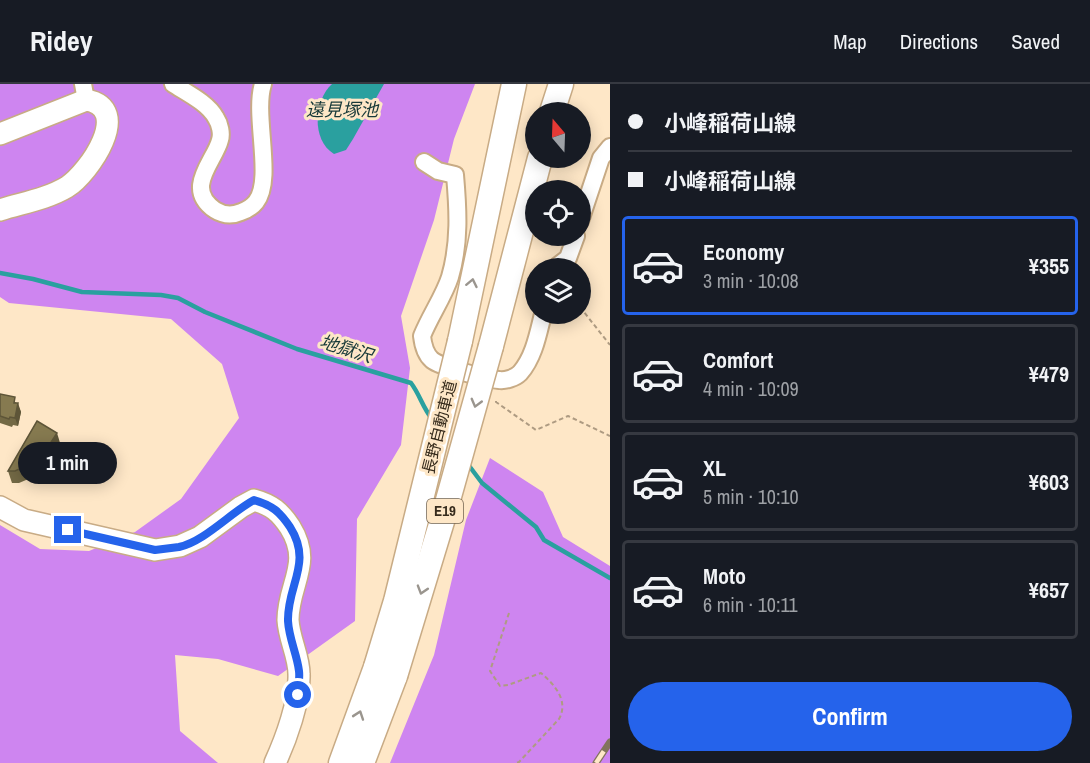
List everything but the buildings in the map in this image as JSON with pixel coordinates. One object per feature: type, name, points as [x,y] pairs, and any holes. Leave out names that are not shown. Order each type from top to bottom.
[{"type":"highway","name":"長野自動車道","points":[[362,763],[385,671],[396,601],[460,341],[514,84]]},
{"type":"highway","points":[[555,102],[561,84]]},
{"type":"highway","name":"長野自動車道","points":[[341,763],[385,671],[459,463],[537,168]]},
{"type":"main road","points":[[0,134],[84,92],[104,110],[108,122],[106,137],[85,170],[67,186],[0,210]]},
{"type":"main road","points":[[0,507],[24,520],[155,550],[180,546],[200,537],[254,500],[269,504],[282,514],[296,537],[300,551],[300,568],[290,601],[288,619],[299,672],[298,695],[275,763]]},
{"type":"street","points":[[173,84],[207,107],[216,117],[220,129],[220,141],[204,171],[202,193],[207,204],[226,215],[248,209],[261,193],[263,176],[260,104],[263,84]]},
{"type":"street","points":[[591,188],[601,158],[610,147]]},
{"type":"street","points":[[424,162],[438,171],[455,175],[458,209],[457,242],[450,279],[422,336],[423,346],[428,356],[442,366],[499,380],[511,379],[519,374],[534,348],[540,324]]},
{"type":"path","points":[[591,321],[610,345]]},
{"type":"path","points":[[499,380],[495,402],[536,430],[568,416],[610,436]]},
{"type":"path","points":[[509,613],[490,671],[500,686],[541,673],[553,683],[563,704],[559,719],[516,763]]},
{"type":"shaded area","points":[[0,84],[475,84],[454,139],[434,220],[401,316],[410,368],[401,445],[357,519],[355,621],[278,676],[218,659],[175,655],[180,731],[218,763],[0,763],[0,525],[40,549],[89,551],[135,532],[181,499],[239,418],[222,364],[171,319],[9,303],[0,297]]},
{"type":"shaded area","points":[[490,458],[543,492],[563,537],[610,566],[610,763],[390,763],[434,655],[466,520]]},
{"type":"water","name":"遠見塚池","points":[[332,84],[384,84],[346,150],[334,154],[321,139],[318,120],[321,100]]},
{"type":"waterway","name":"地獄沢","points":[[0,273],[82,292],[161,295],[178,298],[205,312],[297,349],[411,383],[432,419]]},
{"type":"waterway","name":"地獄沢","points":[[467,463],[482,483],[536,527],[544,540],[610,578]]},
{"type":"railway","points":[[596,763],[610,742]]},
{"type":"route","points":[[68,530],[155,550],[180,546],[200,537],[254,500],[269,504],[282,514],[296,537],[300,551],[300,568],[290,601],[288,619],[299,672],[298,695]]}]
